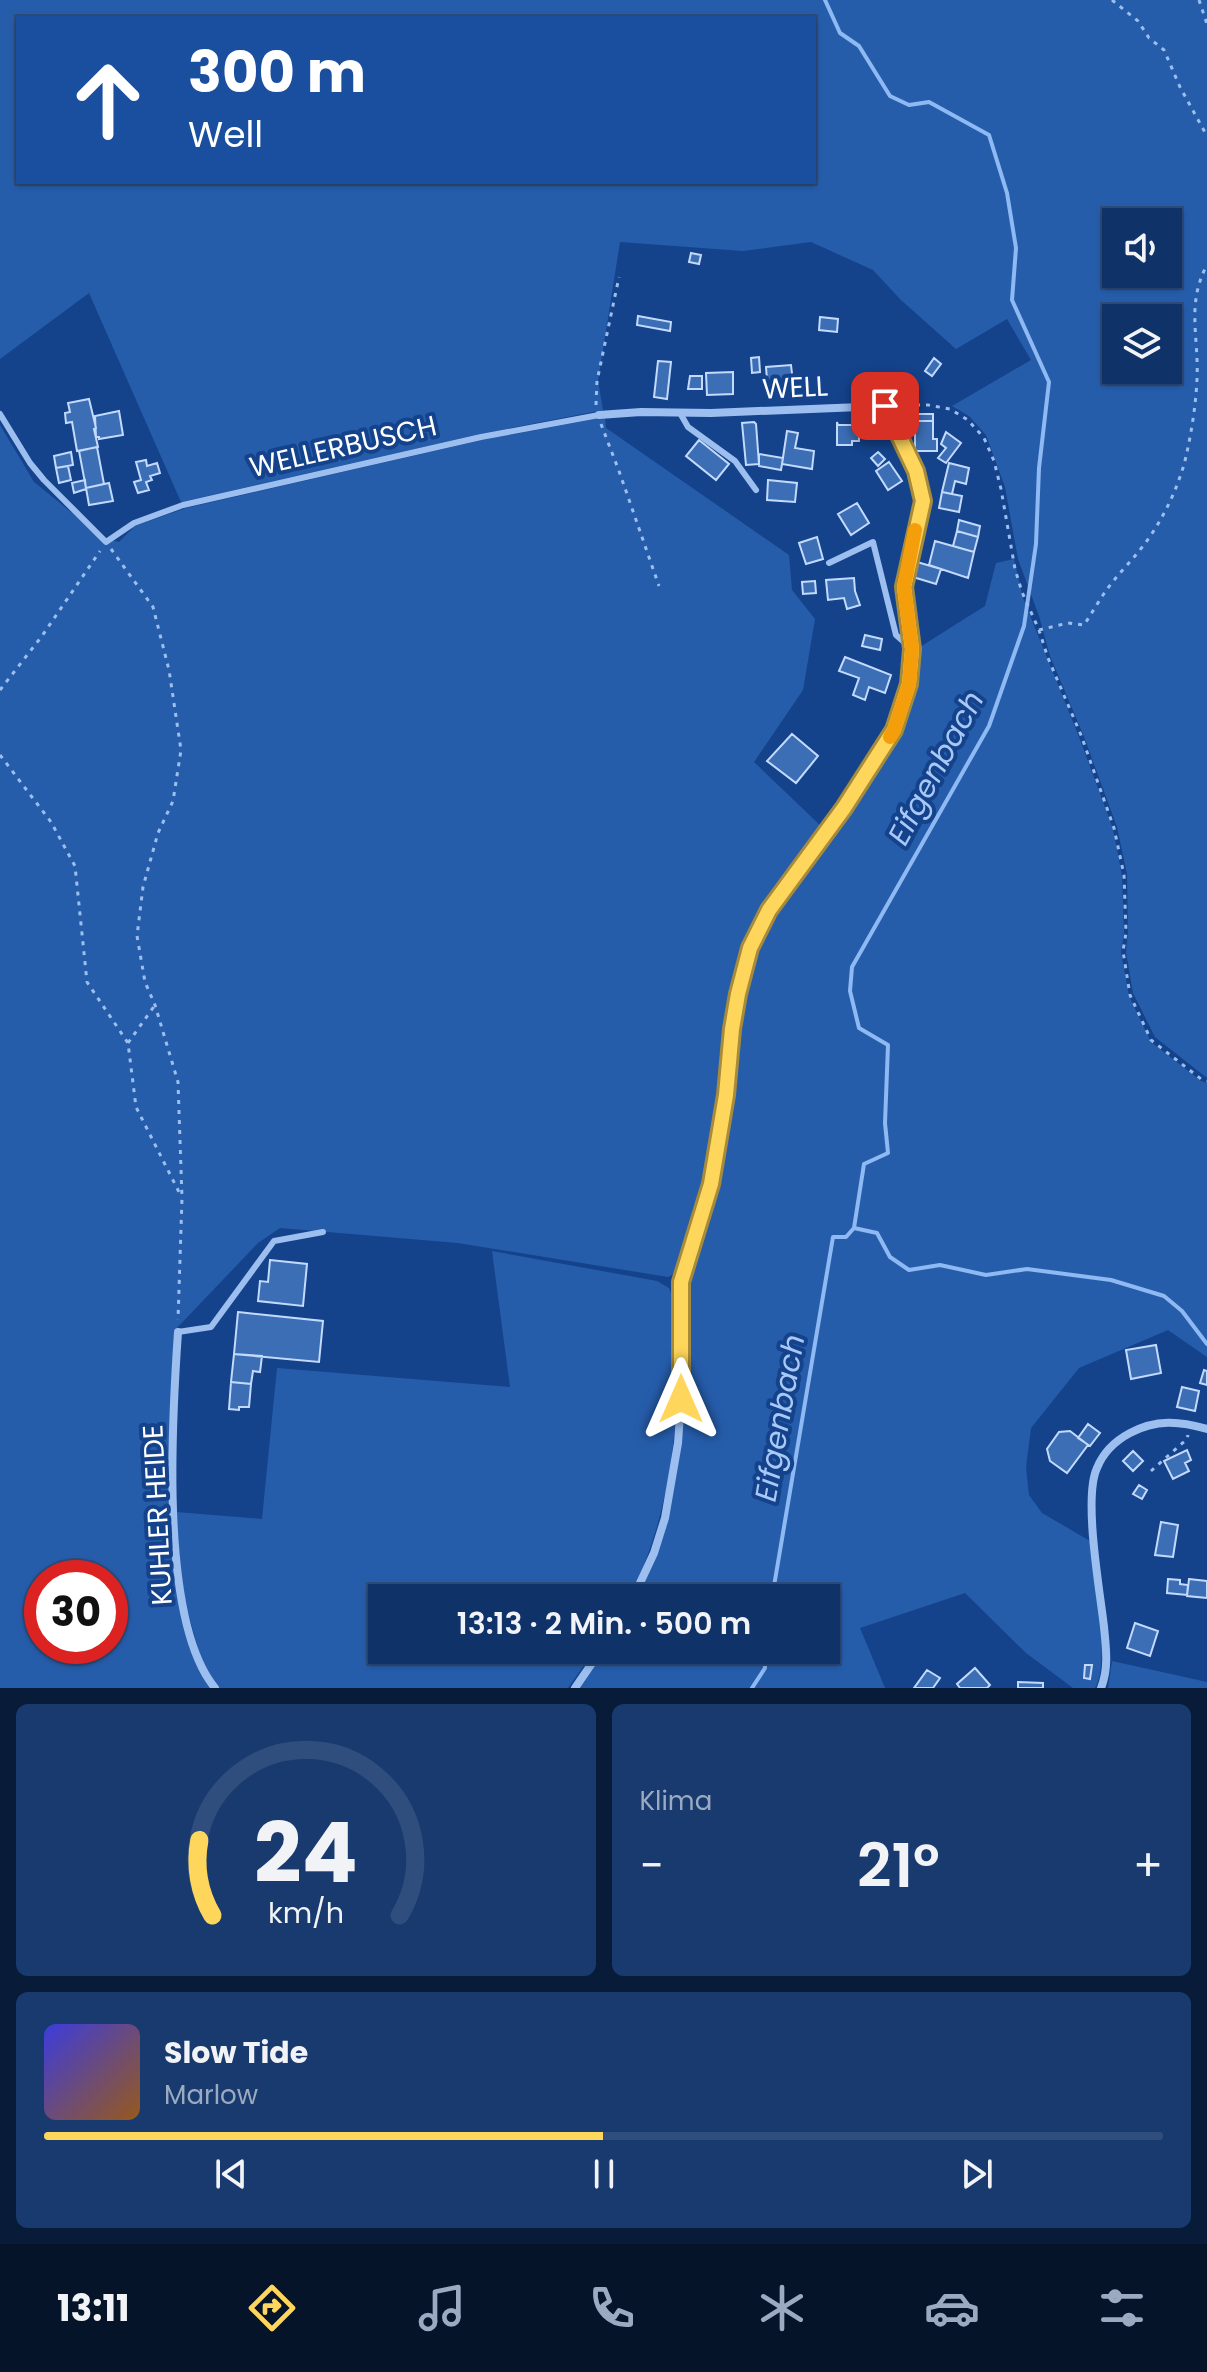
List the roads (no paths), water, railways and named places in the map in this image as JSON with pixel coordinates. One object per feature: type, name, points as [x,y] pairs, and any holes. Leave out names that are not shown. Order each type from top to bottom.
[{"type":"street","name":"WELL","points":[[599,415],[885,406],[916,471],[923,501],[904,587],[912,649]]},
{"type":"street","points":[[640,1584],[665,1518],[678,1443],[681,1399],[681,1282],[711,1184],[726,1095],[732,1029],[750,948],[769,910],[844,808],[894,730],[909,684],[912,649]]},
{"type":"street","name":"KUHLER HEIDE","points":[[178,1332],[173,1462],[180,1591],[185,1619],[202,1671],[215,1688]]},
{"type":"street","points":[[1101,1688],[1107,1661],[1091,1499],[1096,1469],[1120,1438],[1144,1426],[1170,1421],[1207,1429]]},
{"type":"street","points":[[575,1688],[591,1664]]},
{"type":"lane","points":[[680,413],[688,427],[735,461],[756,490]]},
{"type":"lane","name":"WELLERBUSCH","points":[[0,414],[44,480],[106,542],[134,523],[183,505],[481,437],[599,415]]},
{"type":"lane","points":[[829,563],[873,542],[896,635],[912,649]]},
{"type":"lane","points":[[178,1332],[211,1327],[274,1241],[323,1232]]},
{"type":"waterway","name":"Eifgenbach","points":[[774,1584],[833,1237],[846,1237],[854,1228],[864,1164],[888,1153],[885,1123],[888,1045],[859,1028],[850,991],[852,967],[989,726],[1024,626],[1036,544],[1039,468],[1049,382],[1012,300],[1016,248],[1007,193],[989,135],[929,102],[909,105],[890,96],[859,46],[840,33],[825,0]]},
{"type":"waterway","points":[[854,1228],[877,1233],[890,1257],[909,1270],[940,1265],[986,1275],[1027,1269],[1111,1280],[1164,1296],[1182,1311],[1207,1344]]},
{"type":"waterway","name":"Eifgenbach","points":[[752,1688],[765,1664]]}]
